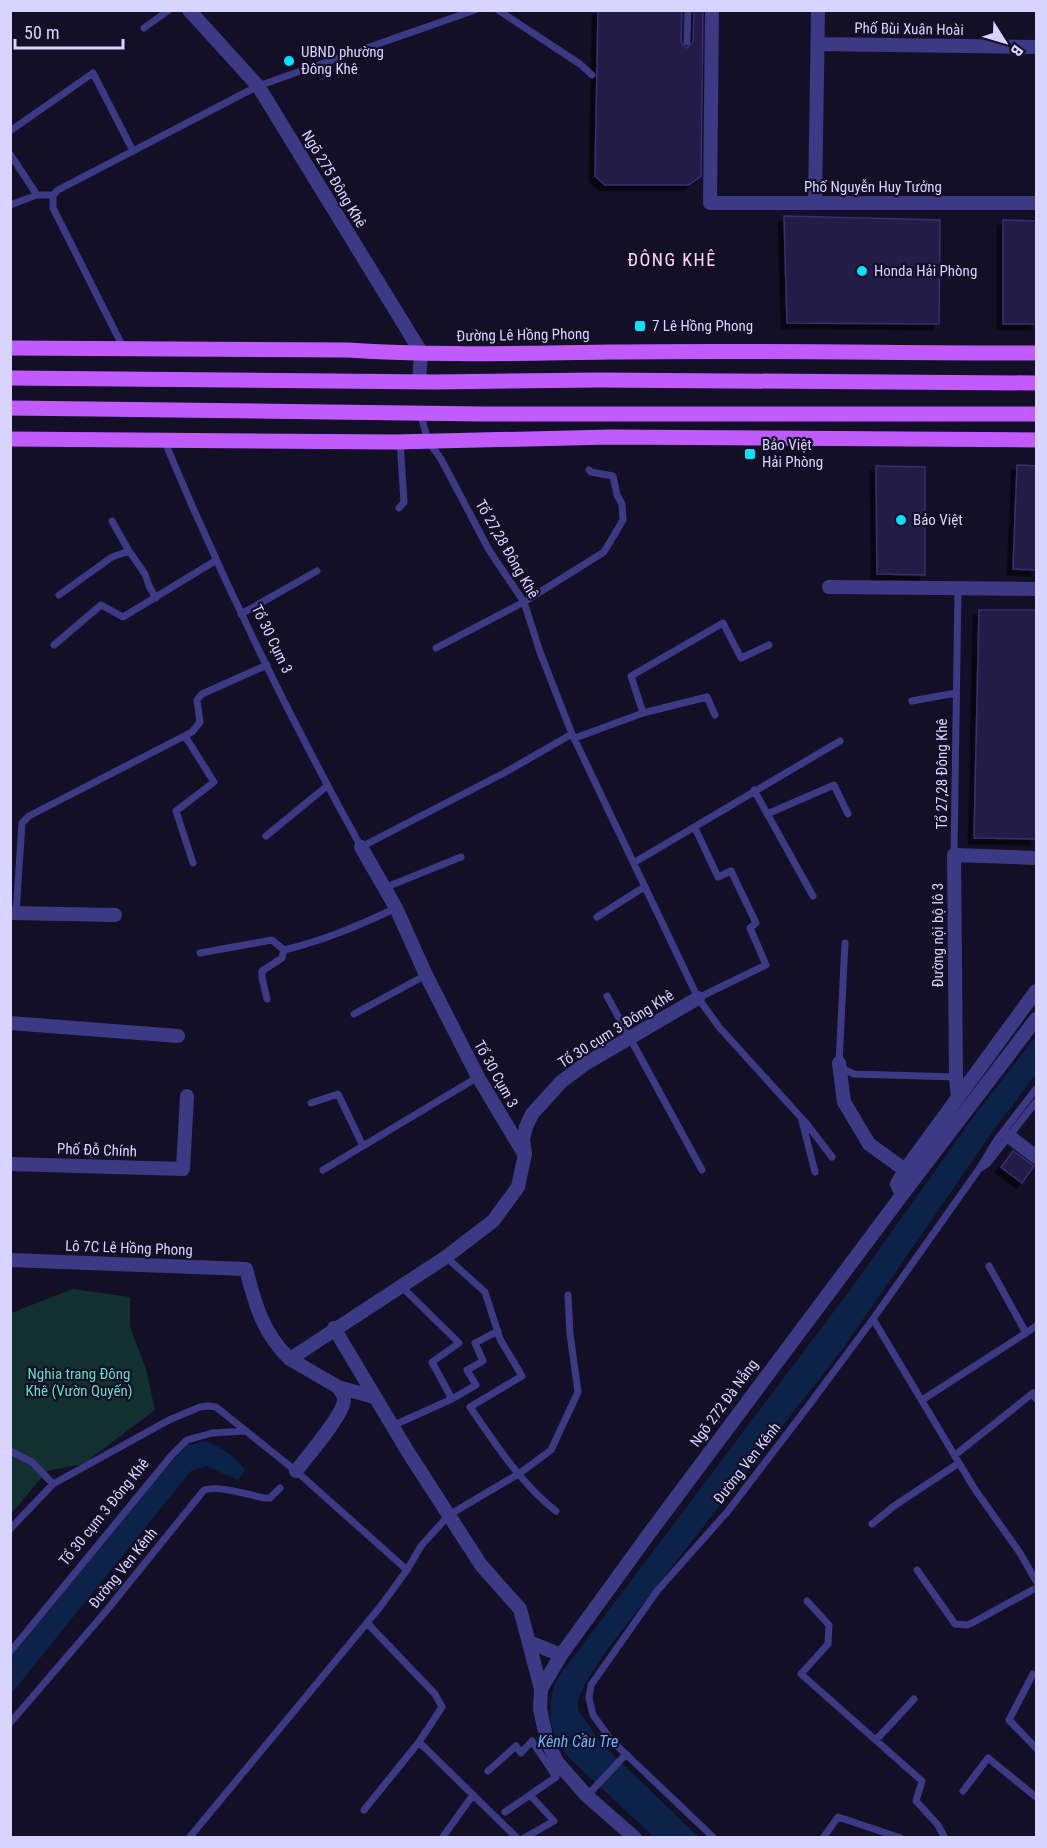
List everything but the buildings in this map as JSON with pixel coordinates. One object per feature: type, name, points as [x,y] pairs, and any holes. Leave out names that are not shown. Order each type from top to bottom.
[{"type":"main road","name":"Đường Lê Hồng Phong","points":[[10,348],[421,352],[484,355],[611,352],[1036,353]]},
{"type":"main road","points":[[10,378],[419,382],[605,380],[1036,383]]},
{"type":"main road","points":[[10,408],[611,414],[1036,414]]},
{"type":"main road","points":[[10,439],[428,441],[611,437],[1036,440]]},
{"type":"street","name":"Ngõ 275 Đông Khê","points":[[189,10],[258,86],[421,352]]},
{"type":"street","name":"Phố Nguyễn Huy Tưởng","points":[[712,10],[710,203],[1036,203]]},
{"type":"street","points":[[814,203],[818,10]]},
{"type":"street","name":"Phố Bùi Xuân Hoài","points":[[818,44],[1036,47]]},
{"type":"street","points":[[419,382],[421,352]]},
{"type":"street","points":[[829,587],[1036,589]]},
{"type":"street","name":"Tổ 30 Cụm 3","points":[[361,848],[396,908],[426,975],[478,1077],[525,1154]]},
{"type":"street","points":[[954,855],[1036,858]]},
{"type":"street","name":"Đường nội bộ lô 3","points":[[954,855],[958,1098]]},
{"type":"street","points":[[13,913],[115,915]]},
{"type":"street","points":[[902,1195],[897,1184],[905,1170],[1036,991]]},
{"type":"street","name":"Tổ 30 cụm 3 Đông Khê","points":[[290,1359],[334,1328],[446,1257],[493,1221],[518,1187],[525,1154],[523,1139],[532,1114],[561,1082],[585,1064],[698,998]]},
{"type":"street","name":"Ngõ 272 Đà Nẵng","points":[[541,1689],[561,1655],[772,1367],[1036,1019]]},
{"type":"street","points":[[10,1023],[178,1036]]},
{"type":"street","points":[[839,1063],[844,1102],[869,1144],[905,1170]]},
{"type":"street","name":"Phố Đỗ Chính","points":[[10,1164],[183,1168],[187,1096]]},
{"type":"street","points":[[1010,1137],[1036,1157]]},
{"type":"street","name":"Lô 7C Lê Hồng Phong","points":[[10,1260],[246,1269],[262,1322],[278,1348],[290,1359]]},
{"type":"street","points":[[334,1328],[374,1397],[481,1565],[520,1609],[541,1689],[540,1709],[547,1741],[556,1762],[590,1792],[634,1838]]},
{"type":"street","points":[[290,1359],[338,1387],[374,1397]]},
{"type":"street","points":[[296,1471],[339,1413],[344,1401],[343,1394],[338,1387]]},
{"type":"street","points":[[529,1642],[561,1655]]},
{"type":"lane","points":[[144,28],[169,10]]},
{"type":"lane","points":[[124,348],[53,208],[53,195],[58,190],[258,86],[475,10]]},
{"type":"lane","points":[[498,10],[580,64],[592,75]]},
{"type":"lane","points":[[687,42],[688,10]]},
{"type":"lane","points":[[10,131],[93,73],[133,151]]},
{"type":"lane","points":[[11,154],[37,195]]},
{"type":"lane","points":[[10,205],[37,195],[53,195]]},
{"type":"lane","name":"Tổ 27,28 Đông Khê","points":[[420,412],[428,441],[441,459],[489,550],[524,602],[540,652],[573,736],[698,998]]},
{"type":"lane","name":"Tổ 30 Cụm 3","points":[[164,440],[215,561],[327,786],[361,848]]},
{"type":"lane","points":[[399,508],[404,501],[400,441]]},
{"type":"lane","points":[[436,648],[524,602],[604,552],[623,520],[622,504],[617,495],[613,476],[589,470]]},
{"type":"lane","points":[[112,521],[129,551],[146,574],[149,586],[156,598]]},
{"type":"lane","points":[[59,595],[112,557],[129,551]]},
{"type":"lane","points":[[54,645],[101,605],[123,617],[215,561]]},
{"type":"lane","points":[[242,614],[316,571]]},
{"type":"lane","points":[[912,701],[956,693],[958,588]]},
{"type":"lane","points":[[643,713],[631,676],[723,623],[741,658],[769,645]]},
{"type":"lane","points":[[13,913],[22,823],[29,816],[192,732],[200,722],[197,700],[202,694],[267,665]]},
{"type":"lane","name":"Tổ 27,28 Đông Khê","points":[[954,855],[956,693]]},
{"type":"lane","points":[[361,848],[573,736],[643,713],[706,697],[715,715]]},
{"type":"lane","points":[[185,736],[214,782],[176,811],[193,863]]},
{"type":"lane","points":[[635,862],[840,741]]},
{"type":"lane","points":[[767,814],[834,785],[848,814]]},
{"type":"lane","points":[[266,837],[327,786]]},
{"type":"lane","points":[[754,790],[813,896]]},
{"type":"lane","points":[[695,828],[718,878],[731,871],[756,923],[750,928],[766,965],[698,998]]},
{"type":"lane","points":[[384,888],[461,857]]},
{"type":"lane","points":[[597,917],[644,887]]},
{"type":"lane","points":[[284,950],[351,930],[396,908]]},
{"type":"lane","points":[[200,953],[272,940],[284,950]]},
{"type":"lane","points":[[844,943],[839,1063],[845,1070],[855,1074],[956,1077]]},
{"type":"lane","points":[[267,999],[262,971],[282,958],[284,950]]},
{"type":"lane","points":[[354,1014],[426,975]]},
{"type":"lane","points":[[606,996],[702,1170]]},
{"type":"lane","name":"Tổ 30 cụm 3 Đông Khê","points":[[698,998],[719,1027],[802,1119],[832,1157]]},
{"type":"lane","points":[[323,1170],[478,1077]]},
{"type":"lane","name":"Đường Ven Kênh","points":[[714,1838],[624,1755],[593,1715],[589,1698],[591,1685],[657,1591],[728,1511],[873,1319],[979,1169],[996,1141],[1036,1089]]},
{"type":"lane","points":[[311,1103],[338,1094],[363,1146]]},
{"type":"lane","points":[[979,1169],[987,1164],[1010,1137],[1036,1102]]},
{"type":"lane","points":[[802,1119],[815,1172]]},
{"type":"lane","points":[[446,1257],[485,1292],[500,1339],[522,1376],[470,1407],[507,1460],[539,1498],[556,1511]]},
{"type":"lane","points":[[989,1266],[1026,1333]]},
{"type":"lane","points":[[401,1286],[459,1343],[432,1362],[452,1399]]},
{"type":"lane","points":[[189,1838],[367,1623],[407,1570],[421,1546],[449,1515],[520,1473],[551,1450],[578,1392],[570,1334],[568,1295]]},
{"type":"lane","points":[[873,1319],[974,1488],[1020,1553],[1036,1581]]},
{"type":"lane","points":[[922,1400],[1036,1326]]},
{"type":"lane","points":[[392,1426],[452,1399],[476,1385],[467,1370],[483,1361],[476,1343],[498,1331]]},
{"type":"lane","points":[[872,1524],[957,1459],[1033,1393],[1036,1399]]},
{"type":"lane","name":"Tổ 30 cụm 3 Đông Khê","points":[[10,1529],[53,1484],[169,1420],[208,1406],[216,1407],[296,1471],[407,1570]]},
{"type":"lane","name":"Tổ 30 cụm 3 Đông Khê","points":[[10,1652],[171,1456],[187,1440],[212,1433],[246,1431]]},
{"type":"lane","points":[[10,1451],[32,1462],[53,1484]]},
{"type":"lane","name":"Đường Ven Kênh","points":[[10,1723],[107,1610],[204,1491],[208,1489],[228,1491],[270,1498],[280,1488]]},
{"type":"lane","points":[[917,1570],[955,1624],[972,1623],[1036,1588]]},
{"type":"lane","points":[[807,1601],[829,1625],[828,1644],[801,1674],[922,1781],[916,1801],[938,1826],[945,1838]]},
{"type":"lane","points":[[364,1810],[419,1742],[442,1707],[435,1694],[367,1623]]},
{"type":"lane","points":[[1032,1674],[1010,1720],[1036,1748]]},
{"type":"lane","points":[[876,1740],[914,1699]]},
{"type":"lane","points":[[488,1771],[516,1746],[521,1753],[532,1741],[556,1777]]},
{"type":"lane","points":[[419,1742],[518,1838]]},
{"type":"lane","points":[[590,1792],[624,1755]]},
{"type":"lane","points":[[963,1791],[988,1758],[1036,1797]]},
{"type":"lane","points":[[556,1762],[556,1777]]},
{"type":"lane","points":[[505,1812],[556,1777]]},
{"type":"lane","points":[[442,1838],[473,1795]]},
{"type":"lane","points":[[524,1838],[554,1821],[530,1795]]},
{"type":"lane","points":[[823,1838],[838,1818],[901,1838]]},
{"type":"green space","name":"Nghia trang Đông Khê (Vườn Quyến)","points":[[73,1289],[130,1297],[130,1327],[146,1369],[155,1410],[83,1464],[47,1471],[11,1514],[11,1313]]},
{"type":"water","name":"Kênh Cầu Tre","points":[[1036,1036],[1036,1074],[988,1138],[842,1350],[609,1647],[587,1680],[578,1700],[578,1709],[600,1742],[699,1837],[654,1837],[570,1759],[556,1740],[550,1719],[551,1698],[556,1680],[856,1282],[971,1120]]},
{"type":"water","points":[[206,1441],[237,1460],[245,1470],[238,1480],[206,1466],[191,1471],[11,1694],[11,1657],[161,1473],[188,1445]]},
{"type":"place","name":"UBND phường Đông Khê","points":[[289,61]]},
{"type":"place","name":"Honda Hải Phòng","points":[[862,271]]},
{"type":"place","name":"7 Lê Hồng Phong","points":[[640,326]]},
{"type":"place","name":"Bảo Việt Hải Phòng","points":[[750,454]]},
{"type":"place","name":"Bảo Việt","points":[[901,520]]},
{"type":"district","name":"ĐÔNG KHÊ","points":[[672,260]]}]
